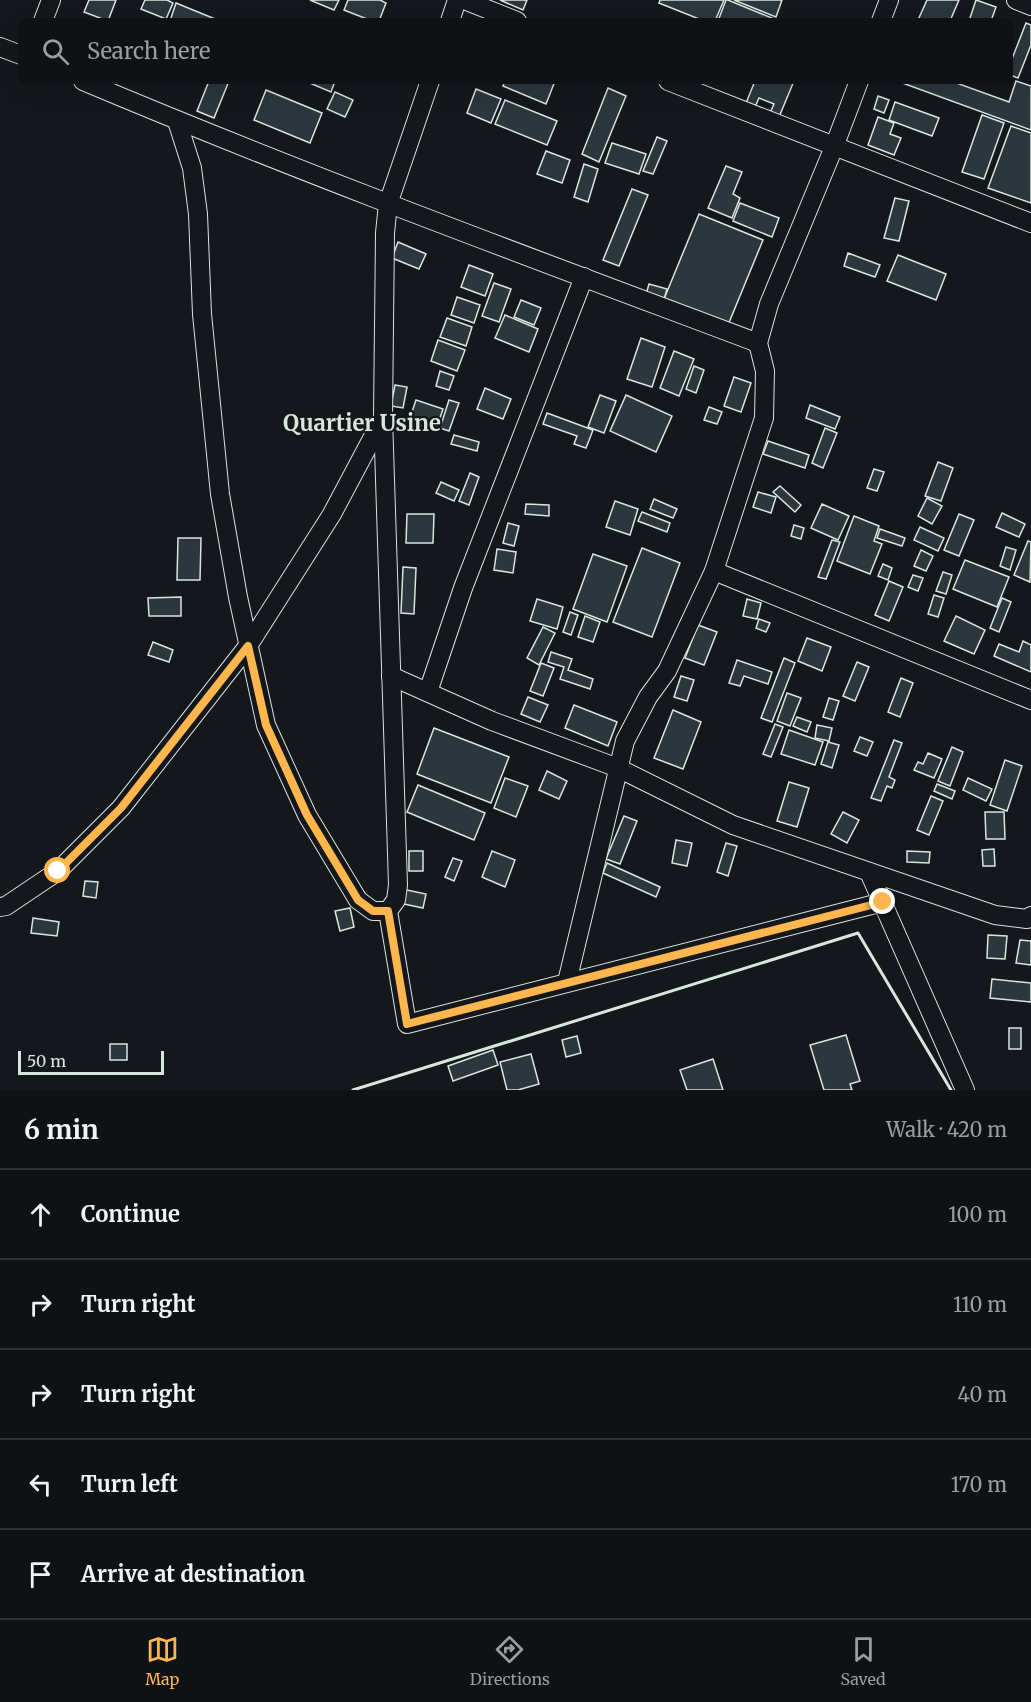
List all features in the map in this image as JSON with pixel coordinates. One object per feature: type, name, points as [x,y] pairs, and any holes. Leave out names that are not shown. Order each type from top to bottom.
[{"type":"street","points":[[44,18],[51,0]]},
{"type":"street","points":[[451,18],[457,0]]},
{"type":"street","points":[[464,0],[509,18]]},
{"type":"street","points":[[882,18],[889,0]]},
{"type":"street","points":[[1016,0],[1031,6]]},
{"type":"street","points":[[0,47],[18,54]]},
{"type":"street","points":[[90,84],[177,121],[388,204],[758,343]]},
{"type":"street","points":[[429,84],[388,204],[384,233],[383,417],[398,885],[396,900],[388,911],[407,1024],[883,902]]},
{"type":"street","points":[[676,84],[1031,223]]},
{"type":"street","points":[[567,982],[625,741],[648,697],[667,671],[714,571],[764,418],[765,371],[758,343],[769,304],[858,84]]},
{"type":"street","points":[[177,121],[192,168],[198,214],[202,314],[220,494],[248,646],[266,725],[307,815],[358,900],[373,911],[388,911]]},
{"type":"street","points":[[428,692],[463,588],[584,277]]},
{"type":"street","points":[[2,905],[58,871],[121,808],[248,646],[332,514],[383,417]]},
{"type":"street","points":[[714,571],[1031,700]]},
{"type":"street","points":[[391,676],[492,721],[618,768],[733,825],[995,915],[1027,919],[1031,916]]},
{"type":"street","points":[[869,872],[965,1090]]},
{"type":"building","points":[[89,0],[116,0],[109,18],[100,18],[84,12]]},
{"type":"building","points":[[145,0],[167,0],[173,3],[166,18],[141,9]]},
{"type":"building","points":[[310,0],[339,0],[334,10]]},
{"type":"building","points":[[348,0],[380,0],[386,3],[380,18],[364,18],[344,10]]},
{"type":"building","points":[[500,0],[527,0],[523,10]]},
{"type":"building","points":[[660,0],[724,0],[716,18],[696,18],[659,3]]},
{"type":"building","points":[[728,0],[772,18],[719,18]]},
{"type":"building","points":[[734,0],[782,0],[776,17]]},
{"type":"building","points":[[927,0],[959,0],[951,18],[919,18]]},
{"type":"building","points":[[976,0],[996,7],[992,18],[970,18]]},
{"type":"building","points":[[176,3],[213,18],[171,18]]},
{"type":"building","points":[[1026,23],[1031,25],[1031,45],[1018,78],[1013,76],[1013,56]]},
{"type":"building","points":[[1016,81],[1031,86],[1031,130],[905,84],[959,84],[1009,102]]},
{"type":"building","points":[[208,84],[228,84],[214,118],[197,111]]},
{"type":"building","points":[[312,84],[334,84],[331,92]]},
{"type":"building","points":[[504,84],[554,84],[546,104],[503,86]]},
{"type":"building","points":[[754,84],[793,84],[779,117],[770,113],[774,104],[759,98],[755,107],[746,103]]},
{"type":"building","points":[[608,88],[626,96],[599,162],[582,154]]},
{"type":"building","points":[[476,89],[501,99],[491,123],[467,113]]},
{"type":"building","points":[[266,90],[322,113],[310,143],[254,120]]},
{"type":"building","points":[[335,92],[353,100],[345,117],[327,109]]},
{"type":"building","points":[[878,96],[889,100],[884,113],[874,109]]},
{"type":"building","points":[[505,100],[557,121],[547,145],[495,124]]},
{"type":"building","points":[[895,102],[939,118],[932,136],[889,120]]},
{"type":"building","points":[[982,115],[1004,123],[984,179],[962,172]]},
{"type":"building","points":[[878,117],[894,123],[890,134],[901,138],[894,155],[868,145]]},
{"type":"building","points":[[1011,126],[1031,133],[1031,203],[988,188]]},
{"type":"building","points":[[657,137],[667,141],[653,174],[643,171]]},
{"type":"building","points":[[612,143],[646,154],[639,174],[605,163]]},
{"type":"building","points":[[546,151],[570,160],[562,183],[537,174]]},
{"type":"building","points":[[584,164],[598,169],[588,202],[574,197]]},
{"type":"building","points":[[726,166],[742,172],[733,194],[740,198],[732,218],[708,208]]},
{"type":"building","points":[[632,189],[648,195],[619,266],[603,260]]},
{"type":"building","points":[[895,198],[909,201],[899,241],[884,238]]},
{"type":"building","points":[[740,203],[779,218],[772,237],[733,221]]},
{"type":"building","points":[[699,214],[763,240],[728,325],[664,299]]},
{"type":"building","points":[[398,242],[426,254],[419,269],[392,258]]},
{"type":"building","points":[[848,253],[880,265],[875,277],[844,266]]},
{"type":"building","points":[[898,255],[946,274],[936,300],[887,281]]},
{"type":"building","points":[[469,265],[493,274],[485,296],[461,287]]},
{"type":"building","points":[[494,283],[511,289],[499,322],[482,316]]},
{"type":"building","points":[[649,284],[667,289],[663,303],[645,298]]},
{"type":"building","points":[[457,297],[480,305],[474,323],[451,315]]},
{"type":"building","points":[[521,300],[541,308],[534,325],[514,317]]},
{"type":"building","points":[[505,315],[538,329],[529,352],[495,338]]},
{"type":"building","points":[[447,318],[472,327],[466,346],[440,337]]},
{"type":"building","points":[[641,338],[665,347],[652,387],[627,379]]},
{"type":"building","points":[[438,340],[465,350],[457,371],[431,361]]},
{"type":"building","points":[[674,351],[694,359],[679,396],[660,388]]},
{"type":"building","points":[[694,366],[704,370],[696,393],[686,389]]},
{"type":"building","points":[[440,371],[454,376],[449,390],[436,386]]},
{"type":"building","points":[[734,377],[751,383],[741,412],[724,406]]},
{"type":"building","points":[[395,385],[407,387],[403,408],[391,406]]},
{"type":"building","points":[[485,388],[511,399],[503,419],[477,409]]},
{"type":"building","points":[[600,395],[616,401],[604,433],[588,427]]},
{"type":"building","points":[[626,395],[672,416],[656,452],[610,431]]},
{"type":"building","points":[[416,400],[443,409],[436,430],[409,421]]},
{"type":"building","points":[[449,400],[459,403],[449,431],[440,428]]},
{"type":"building","points":[[810,405],[840,417],[835,429],[806,418]]},
{"type":"building","points":[[709,407],[722,412],[717,424],[704,420]]},
{"type":"building","points":[[547,413],[593,430],[586,448],[574,444],[577,436],[543,424]]},
{"type":"building","points":[[825,428],[837,433],[823,468],[812,463]]},
{"type":"building","points":[[454,435],[479,442],[477,451],[451,444]]},
{"type":"building","points":[[768,441],[809,455],[805,468],[763,454]]},
{"type":"building","points":[[938,462],[953,468],[941,501],[925,496]]},
{"type":"building","points":[[874,469],[884,472],[877,491],[867,488]]},
{"type":"building","points":[[470,473],[479,477],[469,505],[459,501]]},
{"type":"building","points":[[441,482],[459,490],[454,501],[436,493]]},
{"type":"building","points":[[780,486],[801,505],[795,512],[773,492]]},
{"type":"building","points":[[758,492],[776,497],[771,513],[753,507]]},
{"type":"building","points":[[927,498],[942,506],[932,524],[918,516]]},
{"type":"building","points":[[654,499],[677,509],[673,518],[650,509]]},
{"type":"building","points":[[615,501],[638,509],[630,535],[606,527]]},
{"type":"building","points":[[526,504],[549,505],[549,516],[525,514]]},
{"type":"building","points":[[822,504],[849,516],[838,540],[811,528]]},
{"type":"building","points":[[642,512],[670,523],[667,532],[638,521]]},
{"type":"building","points":[[1002,513],[1025,524],[1019,537],[996,527]]},
{"type":"building","points":[[407,514],[434,514],[433,543],[406,543]]},
{"type":"building","points":[[959,514],[974,520],[959,556],[944,550]]},
{"type":"building","points":[[854,516],[879,526],[874,541],[882,544],[870,574],[837,561]]},
{"type":"building","points":[[508,523],[519,526],[514,546],[503,543]]},
{"type":"building","points":[[794,525],[804,528],[801,539],[791,536]]},
{"type":"building","points":[[920,527],[944,538],[938,551],[914,540]]},
{"type":"building","points":[[880,529],[905,538],[902,546],[877,538]]},
{"type":"building","points":[[178,538],[201,538],[200,580],[177,580]]},
{"type":"building","points":[[832,540],[840,542],[826,579],[818,577]]},
{"type":"building","points":[[1028,541],[1031,542],[1030,582],[1014,575]]},
{"type":"building","points":[[1006,547],[1016,550],[1010,570],[1000,566]]},
{"type":"building","points":[[642,548],[680,563],[652,637],[613,622]]},
{"type":"building","points":[[497,549],[516,552],[513,573],[494,570]]},
{"type":"building","points":[[921,550],[933,556],[926,571],[914,566]]},
{"type":"building","points":[[593,554],[627,566],[607,622],[573,609]]},
{"type":"building","points":[[965,560],[1009,577],[997,607],[953,589]]},
{"type":"building","points":[[883,564],[892,568],[888,580],[878,576]]},
{"type":"building","points":[[403,567],[416,568],[414,614],[401,613]]},
{"type":"building","points":[[943,572],[952,575],[946,594],[936,591]]},
{"type":"building","points":[[913,575],[923,578],[918,591],[908,587]]},
{"type":"building","points":[[889,581],[903,587],[889,621],[875,615]]},
{"type":"building","points":[[934,595],[944,598],[938,617],[928,614]]},
{"type":"building","points":[[181,597],[181,616],[149,616],[148,598]]},
{"type":"building","points":[[1002,598],[1011,602],[999,632],[990,628]]},
{"type":"building","points":[[537,599],[563,607],[557,629],[530,621]]},
{"type":"building","points":[[747,599],[761,603],[757,619],[743,616]]},
{"type":"building","points":[[570,612],[578,615],[571,635],[563,632]]},
{"type":"building","points":[[585,616],[600,622],[593,642],[578,637]]},
{"type":"building","points":[[956,616],[985,630],[974,654],[944,641]]},
{"type":"building","points":[[759,619],[770,623],[766,632],[756,628]]},
{"type":"building","points":[[698,625],[717,632],[704,665],[685,658]]},
{"type":"building","points":[[543,627],[555,633],[539,665],[527,658]]},
{"type":"building","points":[[807,638],[831,647],[822,671],[798,661]]},
{"type":"building","points":[[1023,641],[1031,645],[1031,672],[994,656],[999,644],[1019,652]]},
{"type":"building","points":[[153,642],[173,650],[169,662],[148,655]]},
{"type":"building","points":[[551,652],[572,659],[568,670],[593,679],[590,689],[560,679],[564,667],[548,662]]},
{"type":"building","points":[[784,658],[795,663],[772,722],[761,718]]},
{"type":"building","points":[[737,660],[772,672],[768,684],[744,676],[740,686],[729,683]]},
{"type":"building","points":[[857,662],[869,667],[855,701],[843,696]]},
{"type":"building","points":[[541,663],[554,668],[543,696],[530,691]]},
{"type":"building","points":[[681,676],[694,680],[687,701],[674,697]]},
{"type":"building","points":[[901,678],[913,683],[900,717],[888,712]]},
{"type":"building","points":[[787,693],[801,698],[790,726],[777,721]]},
{"type":"building","points":[[528,697],[548,705],[540,722],[521,714]]},
{"type":"building","points":[[829,698],[839,701],[833,720],[823,717]]},
{"type":"building","points":[[574,705],[617,722],[608,746],[565,728]]},
{"type":"building","points":[[673,710],[701,722],[683,769],[654,758]]},
{"type":"building","points":[[797,717],[811,722],[807,732],[793,726]]},
{"type":"building","points":[[775,724],[783,727],[771,757],[763,754]]},
{"type":"building","points":[[817,725],[832,728],[829,741],[815,738]]},
{"type":"building","points":[[434,728],[509,757],[491,803],[417,774]]},
{"type":"building","points":[[789,730],[823,742],[815,765],[781,754]]},
{"type":"building","points":[[860,737],[873,742],[867,756],[854,751]]},
{"type":"building","points":[[894,740],[902,743],[889,777],[895,780],[892,788],[887,786],[881,801],[871,798]]},
{"type":"building","points":[[828,742],[839,745],[832,768],[821,764]]},
{"type":"building","points":[[952,747],[963,752],[950,786],[938,781]]},
{"type":"building","points":[[928,753],[942,759],[934,778],[914,770],[918,762],[923,764]]},
{"type":"building","points":[[1005,760],[1022,766],[1007,811],[990,805]]},
{"type":"building","points":[[547,771],[567,781],[559,799],[539,790]]},
{"type":"building","points":[[505,778],[528,786],[516,817],[494,808]]},
{"type":"building","points":[[968,778],[992,789],[986,801],[963,790]]},
{"type":"building","points":[[789,782],[809,788],[797,827],[777,821]]},
{"type":"building","points":[[937,784],[955,791],[952,799],[934,791]]},
{"type":"building","points":[[418,785],[485,813],[474,840],[407,812]]},
{"type":"building","points":[[931,796],[943,801],[929,835],[917,830]]},
{"type":"building","points":[[843,812],[859,820],[847,843],[831,834]]},
{"type":"building","points":[[985,812],[1004,812],[1005,839],[986,839]]},
{"type":"building","points":[[624,816],[637,821],[620,864],[606,859]]},
{"type":"building","points":[[676,840],[692,843],[687,866],[672,863]]},
{"type":"building","points":[[726,843],[737,846],[728,876],[717,872]]},
{"type":"building","points":[[994,849],[995,866],[983,866],[982,850]]},
{"type":"building","points":[[409,851],[423,851],[423,871],[409,871]]},
{"type":"building","points":[[492,851],[515,860],[505,887],[482,877]]},
{"type":"building","points":[[907,851],[930,852],[929,863],[907,862]]},
{"type":"building","points":[[453,858],[462,861],[454,881],[445,877]]},
{"type":"building","points":[[607,863],[660,887],[656,897],[603,873]]},
{"type":"building","points":[[85,881],[98,882],[96,898],[83,896]]},
{"type":"building","points":[[402,889],[426,894],[423,908],[399,903]]},
{"type":"building","points":[[350,908],[354,927],[340,931],[335,911]]},
{"type":"building","points":[[33,918],[59,922],[57,936],[31,933]]},
{"type":"building","points":[[988,935],[1007,936],[1005,959],[987,958]]},
{"type":"building","points":[[1020,940],[1031,941],[1031,965],[1016,963]]},
{"type":"building","points":[[992,979],[1031,983],[1031,1002],[990,998]]},
{"type":"building","points":[[1009,1028],[1021,1028],[1021,1049],[1009,1049]]},
{"type":"building","points":[[846,1035],[860,1081],[850,1084],[852,1090],[824,1090],[810,1045]]},
{"type":"building","points":[[577,1036],[581,1053],[566,1057],[562,1040]]},
{"type":"building","points":[[110,1044],[127,1044],[127,1060],[110,1060]]},
{"type":"building","points":[[493,1050],[498,1065],[453,1081],[448,1066]]},
{"type":"building","points":[[531,1054],[539,1084],[518,1090],[507,1090],[500,1062]]},
{"type":"building","points":[[713,1059],[723,1090],[687,1090],[680,1070]]},
{"type":"wall","points":[[353,1090],[858,933],[951,1090]]},
{"type":"district","name":"Quartier Usine","points":[[362,423]]},
{"type":"route","points":[[58,871],[121,808],[248,646],[266,725],[307,815],[358,900],[373,911],[388,911],[407,1024],[883,902]]}]
